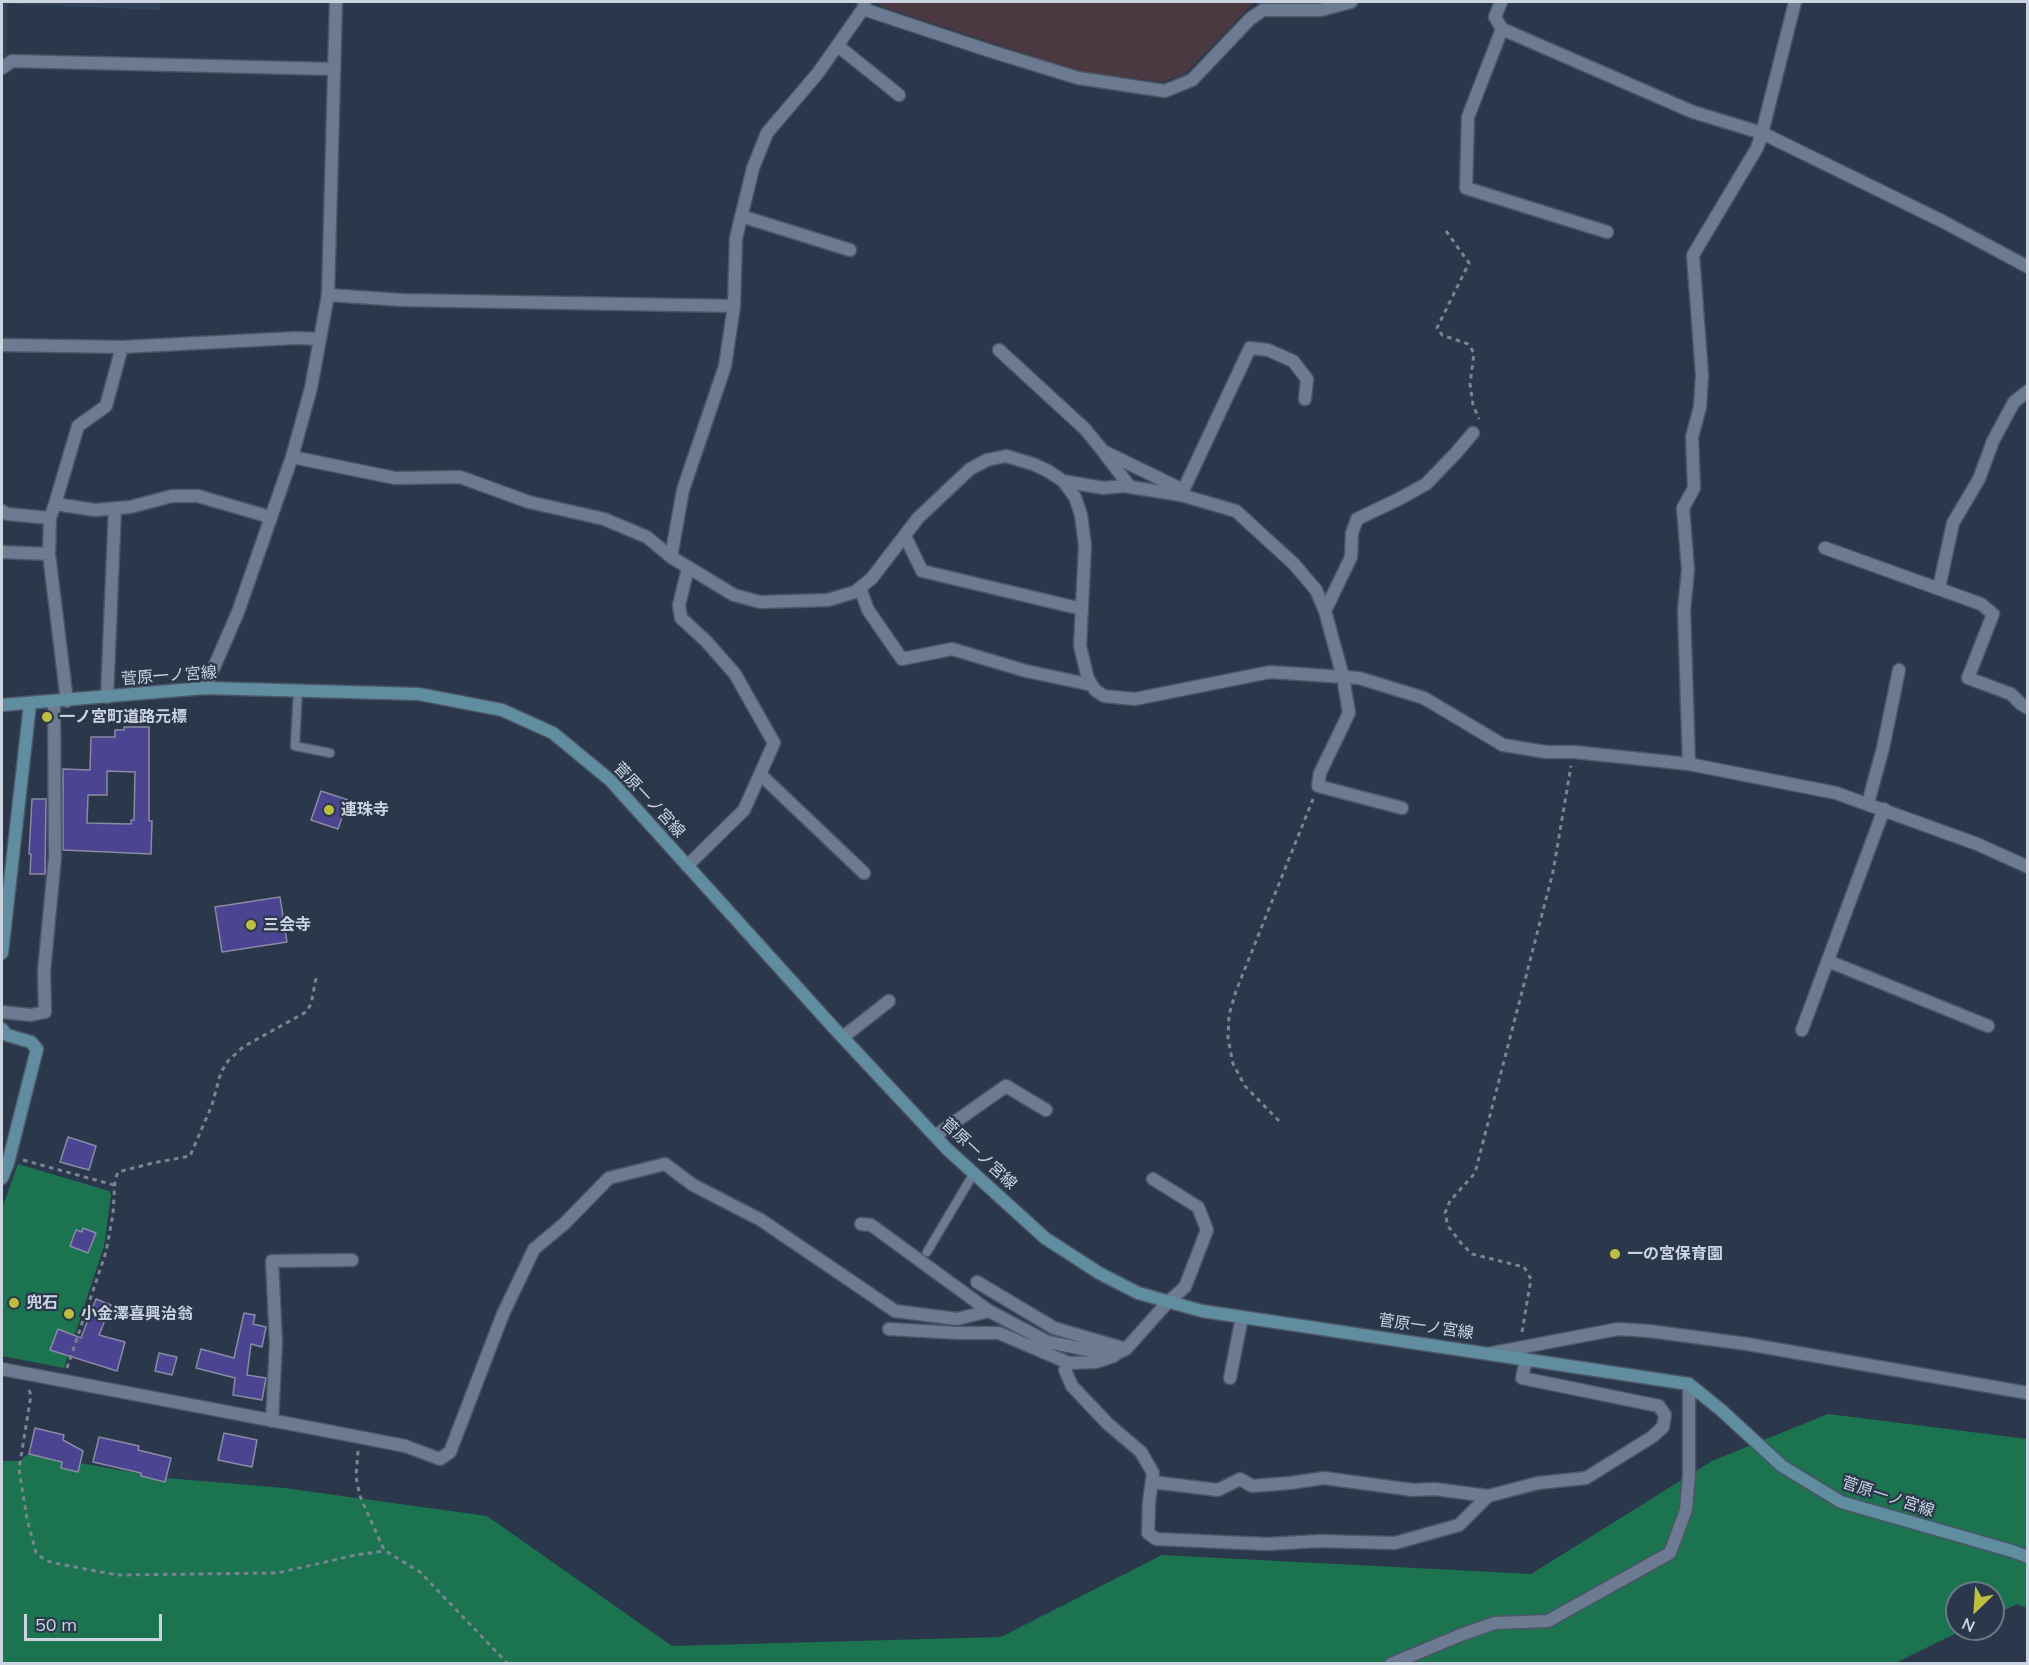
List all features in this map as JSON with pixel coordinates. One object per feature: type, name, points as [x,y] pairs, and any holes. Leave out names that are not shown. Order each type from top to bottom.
[{"type":"main road","name":"菅原一ノ宮線","points":[[2,705],[205,688],[419,694],[502,710],[553,733],[610,780],[935,1136],[1054,1244],[1099,1273],[1138,1293],[1202,1311],[1491,1354],[1522,1354],[1689,1384],[1782,1466],[1841,1502],[2028,1557]]},
{"type":"main road","points":[[2,953],[30,704]]},
{"type":"main road","points":[[2,1029],[7,1035],[31,1042],[37,1049],[10,1156],[2,1178]]},
{"type":"street","points":[[205,688],[238,612],[292,457],[311,388],[328,295],[336,2]]},
{"type":"street","points":[[671,557],[683,490],[725,366],[734,306],[736,238],[753,168],[766,133],[818,73],[864,5],[990,51],[1077,78],[1165,91],[1192,80],[1250,19],[1263,10],[1321,10],[1351,2]]},
{"type":"street","points":[[1501,2],[1495,17],[1502,29],[1693,112],[1762,134],[1942,221],[2028,267]]},
{"type":"street","points":[[1689,764],[1684,610],[1688,570],[1683,508],[1694,488],[1692,437],[1700,407],[1702,375],[1693,255],[1757,148],[1795,2]]},
{"type":"street","points":[[1502,29],[1468,117],[1466,188],[1607,232]]},
{"type":"street","points":[[838,46],[899,95]]},
{"type":"street","points":[[2,68],[12,62],[333,69]]},
{"type":"street","points":[[741,216],[850,250]]},
{"type":"street","points":[[328,295],[402,300],[734,306]]},
{"type":"street","points":[[2,345],[122,347],[296,338],[320,339]]},
{"type":"street","points":[[68,701],[50,554],[50,518],[78,426],[106,406],[122,347]]},
{"type":"street","points":[[1182,493],[1250,348],[1268,350],[1293,361],[1307,379],[1305,399]]},
{"type":"street","points":[[999,350],[1085,429],[1130,487]]},
{"type":"street","points":[[1939,588],[1953,523],[1979,479],[1993,441],[2014,402],[2028,391]]},
{"type":"street","points":[[1325,611],[1351,557],[1352,533],[1357,519],[1426,484],[1473,433]]},
{"type":"street","points":[[1103,451],[1182,493],[1236,511],[1294,564],[1316,590],[1325,611],[1343,677],[1349,713],[1320,773],[1318,786],[1402,808]]},
{"type":"street","points":[[292,457],[395,478],[460,477],[529,502],[604,519],[647,537],[671,557],[734,595],[760,602],[828,600],[855,592],[872,578],[918,518],[970,469],[987,460],[1006,456],[1033,464],[1063,481],[1102,488],[1130,487],[1182,493]]},
{"type":"street","points":[[1063,481],[1076,497],[1085,546],[1080,646],[1088,679],[1095,690],[1104,696],[1135,699],[1270,672],[1359,678],[1424,698],[1503,745],[1546,752],[1574,752],[1689,764],[1836,792],[1977,844],[2028,867]]},
{"type":"street","points":[[56,504],[95,510],[130,507],[172,496],[198,496],[270,517]]},
{"type":"street","points":[[107,697],[115,508]]},
{"type":"street","points":[[2,510],[8,514],[50,518]]},
{"type":"street","points":[[904,536],[922,571],[1082,609]]},
{"type":"street","points":[[1825,548],[1981,604],[1993,614],[1968,678],[2011,694],[2021,705],[2028,708]]},
{"type":"street","points":[[2,552],[50,554]]},
{"type":"street","points":[[687,866],[744,810],[774,743],[735,674],[706,641],[681,618],[679,605],[688,568]]},
{"type":"street","points":[[860,588],[868,610],[902,659],[952,649],[1026,671],[1092,685]]},
{"type":"street","points":[[1868,803],[1883,748],[1899,670]]},
{"type":"street","points":[[2,1012],[31,1015],[45,1012],[45,971],[55,857],[54,702]]},
{"type":"street","points":[[760,774],[864,873]]},
{"type":"street","points":[[1802,1030],[1884,809]]},
{"type":"street","points":[[1828,961],[1988,1026]]},
{"type":"street","points":[[843,1037],[889,1001]]},
{"type":"street","points":[[935,1136],[1006,1086],[1046,1110]]},
{"type":"street","points":[[2,1369],[405,1446],[440,1459],[450,1452],[503,1314],[534,1249],[564,1224],[609,1178],[665,1164],[693,1185],[761,1220],[895,1311],[957,1319],[989,1311]]},
{"type":"street","points":[[889,1329],[999,1333],[1069,1363],[1096,1362],[1114,1355],[1126,1348],[1167,1303],[1185,1287],[1207,1230],[1198,1207],[1153,1179]]},
{"type":"street","points":[[861,1224],[871,1225],[989,1311],[1048,1342],[1114,1355]]},
{"type":"street","points":[[272,1421],[276,1343],[272,1261],[352,1260]]},
{"type":"street","points":[[977,1282],[1054,1328],[1126,1348]]},
{"type":"street","points":[[1230,1378],[1242,1317]]},
{"type":"street","points":[[1152,1482],[1218,1490],[1240,1479],[1252,1486],[1324,1478],[1413,1490],[1436,1490],[1488,1496],[1538,1483],[1586,1478],[1652,1437],[1663,1427],[1665,1415],[1659,1406],[1522,1378],[1522,1354],[1618,1329],[1660,1332],[1747,1344],[2028,1393]]},
{"type":"street","points":[[1069,1363],[1065,1370],[1072,1386],[1108,1424],[1141,1452],[1153,1473],[1148,1533],[1156,1539],[1245,1543],[1320,1541],[1395,1543],[1459,1525],[1488,1496]]},
{"type":"street","points":[[1390,1664],[1495,1623],[1548,1621],[1670,1553],[1686,1510],[1689,1475],[1689,1384]]},
{"type":"lane","points":[[298,690],[295,746],[330,753]]},
{"type":"lane","points":[[927,1252],[974,1173]]},
{"type":"path","points":[[1446,231],[1469,263],[1437,328],[1442,335],[1468,345],[1474,353],[1470,384],[1479,427],[1473,433]]},
{"type":"path","points":[[1522,1354],[1531,1278],[1524,1267],[1472,1254],[1448,1226],[1444,1213],[1450,1201],[1475,1173],[1552,872],[1574,752]]},
{"type":"path","points":[[1279,1121],[1245,1086],[1233,1064],[1228,1038],[1229,1015],[1236,991],[1318,786]]},
{"type":"path","points":[[63,1381],[106,1252],[113,1214],[114,1185],[118,1172],[190,1156],[212,1105],[221,1072],[228,1061],[243,1047],[306,1012],[311,1004],[316,978]]},
{"type":"path","points":[[10,1156],[114,1185]]},
{"type":"path","points":[[19,1372],[31,1395],[19,1469],[27,1520],[36,1553],[45,1560],[117,1575],[277,1573],[384,1551]]},
{"type":"path","points":[[359,1437],[356,1477],[360,1496],[384,1550],[420,1572],[508,1664]]},
{"type":"shaded area","points":[[2,2],[161,2],[160,10],[8,4],[6,58],[2,61]]},
{"type":"shaded area","points":[[879,2],[1305,3],[1253,3],[1185,74],[1160,82],[1077,71],[881,6]]},
{"type":"green space","points":[[18,1164],[109,1191],[111,1195],[104,1246],[64,1368],[2,1356],[2,1208]]},
{"type":"green space","points":[[1828,1414],[2027,1439],[2027,1608],[2017,1604],[2005,1610],[2005,1581],[1945,1581],[1945,1639],[1893,1664],[2,1663],[2,1461],[20,1461],[28,1454],[166,1478],[284,1488],[487,1516],[672,1646],[1001,1637],[1162,1555],[1531,1574],[1712,1461]]},
{"type":"building","points":[[124,727],[149,727],[151,854],[63,850],[63,769],[90,770],[91,737],[115,737],[115,730],[124,730]],"holes":[[[107,771],[135,772],[134,820],[131,820],[131,824],[87,823],[88,795],[107,795]]]},
{"type":"building","name":"連珠寺","points":[[321,791],[348,800],[338,829],[311,820]]},
{"type":"building","points":[[32,799],[46,799],[45,874],[30,874]]},
{"type":"building","name":"三会寺","points":[[280,897],[287,942],[222,952],[215,907]]},
{"type":"building","points":[[68,1137],[96,1146],[89,1170],[60,1162]]},
{"type":"building","points":[[83,1228],[96,1233],[88,1253],[70,1246],[76,1230],[82,1232]]},
{"type":"building","points":[[96,1299],[111,1305],[99,1335],[125,1342],[117,1371],[50,1350],[58,1329],[81,1338]]},
{"type":"building","points":[[244,1313],[255,1315],[253,1324],[266,1327],[262,1347],[251,1344],[247,1375],[266,1378],[262,1400],[233,1395],[235,1378],[196,1368],[201,1349],[234,1358]]},
{"type":"building","points":[[159,1353],[177,1357],[172,1375],[155,1371]]},
{"type":"building","points":[[35,1428],[64,1435],[63,1440],[83,1451],[78,1472],[61,1468],[62,1462],[29,1454]]},
{"type":"building","points":[[224,1433],[257,1440],[252,1467],[218,1460]]},
{"type":"building","points":[[99,1437],[139,1446],[138,1450],[171,1458],[165,1482],[141,1476],[141,1473],[93,1462]]},
{"type":"place","name":"一ノ宮町道路元標","points":[[47,717]]},
{"type":"place","name":"連珠寺","points":[[329,810]]},
{"type":"place","name":"三会寺","points":[[251,925]]},
{"type":"place","name":"一の宮保育園","points":[[1615,1254]]},
{"type":"place","name":"兜石","points":[[14,1303]]},
{"type":"place","name":"小金澤喜興治翁","points":[[69,1314]]}]
